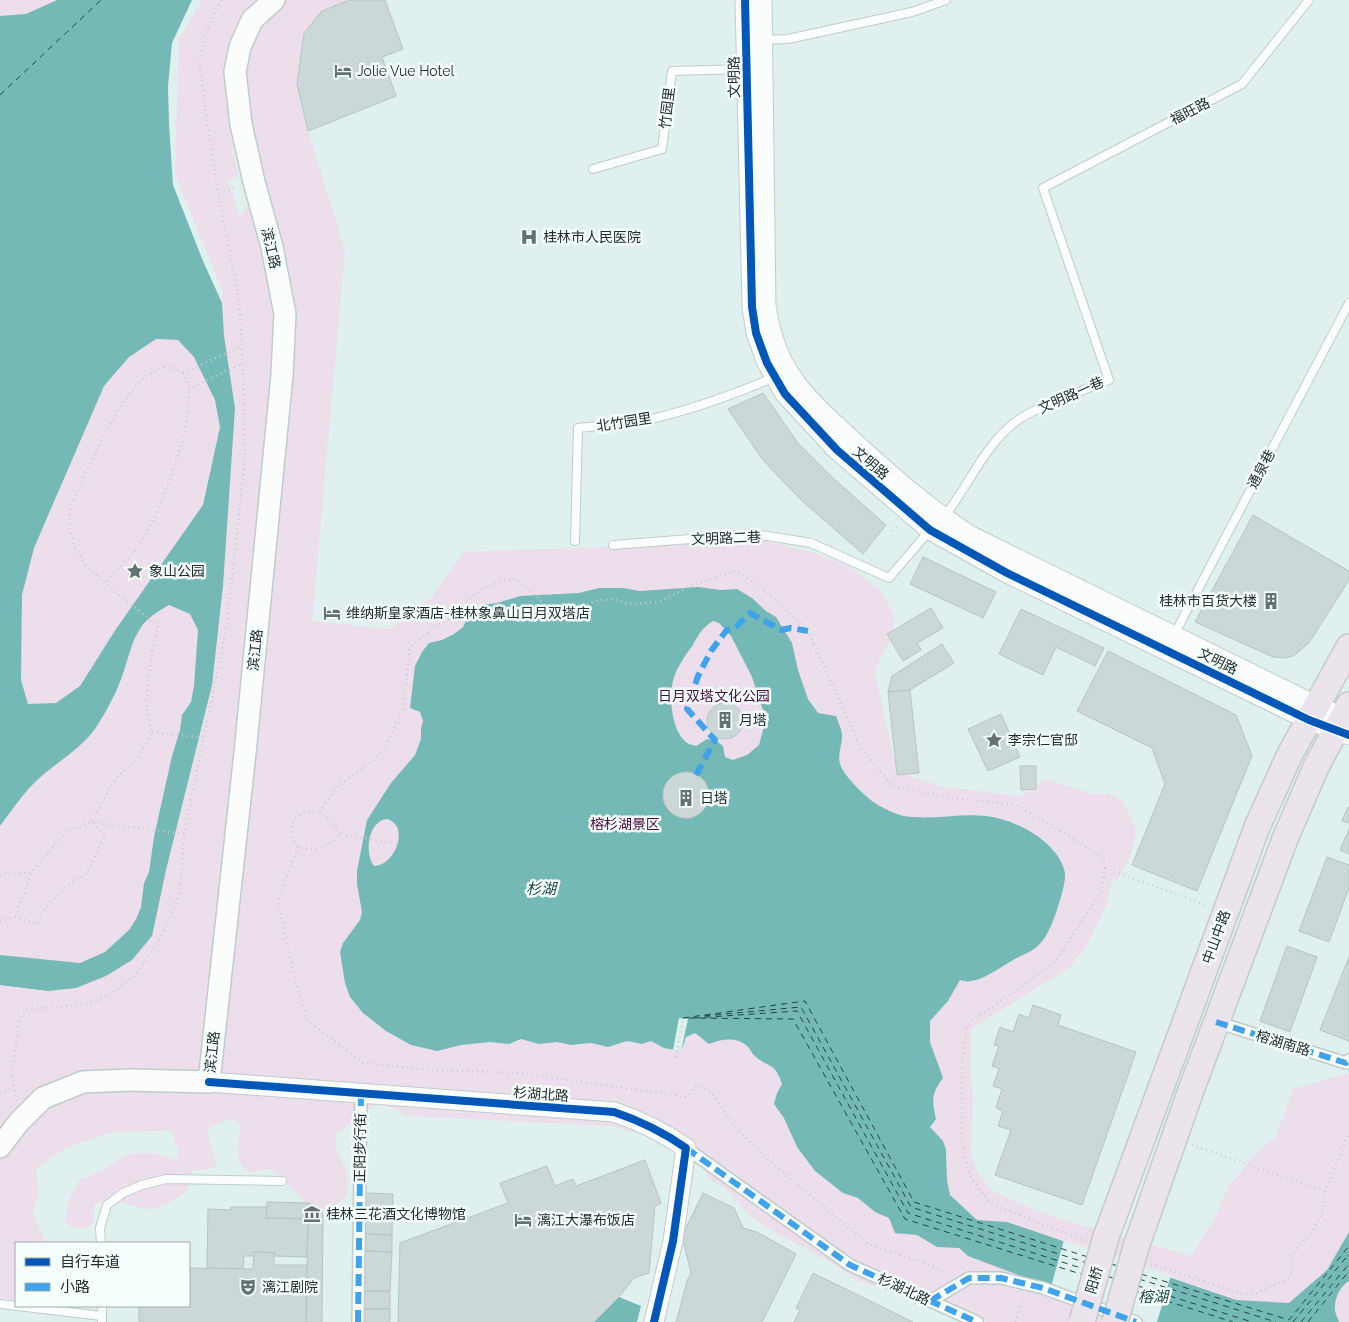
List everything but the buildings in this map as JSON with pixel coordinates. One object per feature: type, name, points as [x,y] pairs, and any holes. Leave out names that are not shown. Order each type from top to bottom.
[{"type":"highway","name":"中山中路","points":[[1097,1240],[1257,828],[1290,754],[1349,647]]},
{"type":"highway","points":[[1115,1322],[1140,1254],[1216,1022],[1285,839],[1316,767],[1345,722]]},
{"type":"highway","name":"阳桥","points":[[1082,1322],[1097,1240]]},
{"type":"main road","name":"滨江路","points":[[0,1147],[19,1122],[43,1098],[83,1082],[130,1080],[209,1082],[246,743],[281,384],[285,314],[272,247],[254,182],[242,124],[235,72],[240,47],[252,20],[274,0]]},
{"type":"street","name":"文明路","points":[[745,0],[752,307],[756,333],[767,363],[790,399],[837,450],[936,524],[1008,573],[1313,713]]},
{"type":"street","name":"文明路","points":[[762,0],[766,306],[770,329],[780,357],[796,383],[831,420],[917,498],[936,524],[971,536],[1174,635],[1313,713]]},
{"type":"street","points":[[1313,713],[1345,722]]},
{"type":"street","name":"榕湖南路","points":[[1216,1022],[1346,1063],[1349,1060]]},
{"type":"street","name":"杉湖北路","points":[[209,1082],[614,1112],[640,1121],[666,1134],[850,1264],[977,1322]]},
{"type":"street","name":"正阳步行街","points":[[358,1322],[361,1094]]},
{"type":"street","points":[[654,1322],[673,1242],[686,1148]]},
{"type":"street","points":[[930,1301],[969,1278],[1001,1278],[1043,1288],[1136,1322]]},
{"type":"lane","points":[[762,40],[788,39],[912,12],[946,0]]},
{"type":"lane","name":"福旺路","points":[[1043,188],[1242,84],[1309,0]]},
{"type":"lane","name":"竹园里","points":[[593,169],[662,149],[672,71],[746,69]]},
{"type":"lane","name":"文明路一巷","points":[[936,524],[985,456],[1002,435],[1017,421],[1034,411],[1109,380],[1043,188]]},
{"type":"lane","name":"通泉巷","points":[[1174,635],[1349,303]]},
{"type":"lane","name":"北竹园里","points":[[575,541],[578,428],[636,422],[682,411],[727,397],[775,377]]},
{"type":"lane","name":"文明路二巷","points":[[613,545],[755,534],[811,544],[889,578],[936,524]]},
{"type":"lane","points":[[101,1242],[100,1228],[107,1205],[123,1193],[142,1185],[166,1179],[282,1181]]},
{"type":"lane","points":[[0,1304],[15,1306]]},
{"type":"lane","points":[[20,1307],[102,1319]]},
{"type":"path","points":[[19,1122],[12,1072],[19,1022],[26,1009],[62,1007],[93,1002],[115,992],[138,972],[156,946],[180,891],[184,834],[226,625],[246,458],[242,346],[238,299],[218,193],[199,63],[205,36],[217,7],[222,0]]},
{"type":"path","points":[[218,193],[254,182]]},
{"type":"path","points":[[183,373],[242,346]]},
{"type":"path","points":[[189,389],[242,363]]},
{"type":"path","points":[[91,822],[116,778],[138,758],[152,732],[146,705],[152,653],[158,626],[126,601],[105,583],[86,565],[75,547],[69,530],[70,507],[103,437],[120,407],[141,380],[162,367],[173,368],[183,373],[189,389],[185,433],[158,512],[138,548],[105,583]]},
{"type":"path","points":[[320,812],[337,786],[366,767],[385,749],[402,707],[410,647],[433,628],[454,616],[473,595],[495,582],[516,579],[548,608],[582,608],[594,601],[615,599],[628,604],[659,602],[690,586],[736,571],[763,588],[808,631],[861,748],[892,786],[952,798],[1016,804],[1078,841],[1103,859],[1105,868],[1101,892],[1054,962],[967,1025],[962,1064],[962,1141],[969,1176],[990,1202],[1097,1240]]},
{"type":"path","points":[[152,732],[204,738]]},
{"type":"path","points":[[340,834],[333,842],[324,847],[311,850],[298,847],[292,836],[292,825],[296,816],[310,810],[320,812],[330,820],[340,834],[398,844]]},
{"type":"path","points":[[15,917],[31,873],[65,833],[91,822],[184,834]]},
{"type":"path","points":[[0,921],[15,917],[38,924],[42,912],[64,888],[87,873],[105,835],[91,822]]},
{"type":"path","points":[[298,847],[278,900],[294,976],[308,1021],[363,1063],[432,1070],[520,1073],[687,1097],[696,1086],[712,1092],[738,1130],[773,1164],[868,1244],[940,1270],[969,1278]]},
{"type":"path","points":[[0,876],[3,874],[31,873]]},
{"type":"path","points":[[676,1057],[683,1018]]},
{"type":"path","points":[[0,1094],[14,1088]]},
{"type":"path","points":[[1140,1254],[1241,1294],[1255,1294],[1289,1278],[1293,1271],[1290,1256],[1310,1235],[1322,1214],[1325,1191],[1349,1133]]},
{"type":"path","points":[[1015,1322],[1028,1285]]},
{"type":"green space","points":[[0,0],[75,0],[0,24]]},
{"type":"green space","name":"榕杉湖景区","points":[[202,0],[349,0],[322,11],[304,33],[297,84],[308,131],[345,250],[312,621],[390,629],[431,598],[464,552],[765,541],[808,551],[846,565],[880,590],[895,616],[891,639],[880,658],[875,673],[897,772],[945,787],[1021,796],[1045,779],[1094,794],[1107,793],[1123,801],[1136,829],[1132,853],[1118,879],[1112,881],[1106,906],[1086,947],[1069,968],[971,1029],[970,1065],[973,1097],[971,1152],[977,1171],[992,1191],[1050,1216],[1191,1256],[1214,1220],[1229,1185],[1257,1153],[1276,1137],[1293,1089],[1349,1073],[1349,1322],[988,1322],[897,1282],[874,1286],[858,1281],[832,1263],[769,1229],[748,1214],[730,1193],[708,1177],[689,1141],[655,1138],[612,1126],[405,1116],[398,1110],[378,1103],[336,1134],[336,1150],[348,1174],[347,1196],[337,1204],[318,1209],[311,1203],[306,1203],[275,1172],[269,1169],[249,1173],[239,1163],[238,1144],[241,1125],[231,1118],[209,1128],[208,1134],[215,1155],[216,1167],[204,1170],[191,1170],[188,1190],[164,1205],[153,1209],[114,1201],[101,1201],[94,1204],[94,1220],[88,1229],[72,1228],[65,1220],[70,1198],[79,1180],[102,1170],[131,1153],[156,1153],[176,1160],[179,1151],[170,1130],[108,1133],[66,1148],[36,1168],[39,1194],[32,1211],[45,1242],[15,1242],[15,1300],[0,1298],[0,710],[21,652],[22,595],[34,548],[96,378],[159,321],[212,338],[223,292],[175,174],[179,39]],"holes":[[[235,147],[245,166],[250,201],[240,217],[228,180],[239,176],[231,148]]]},
{"type":"water","points":[[57,0],[192,0],[172,43],[168,86],[173,185],[222,303],[224,336],[235,408],[223,586],[212,685],[166,870],[152,936],[132,960],[106,976],[76,988],[48,991],[0,985],[0,955],[80,963],[105,952],[129,930],[136,919],[141,907],[144,883],[149,872],[154,837],[182,715],[191,702],[198,630],[190,614],[169,605],[146,621],[135,637],[124,672],[110,704],[97,726],[79,746],[32,786],[0,826],[0,16],[26,14]],"holes":[[[156,339],[178,340],[194,357],[215,400],[220,427],[203,505],[116,629],[80,686],[56,703],[28,704],[21,680],[22,595],[34,548],[104,386],[129,357]]]},
{"type":"water","name":"杉湖","points":[[698,587],[721,590],[737,589],[752,598],[766,611],[776,617],[792,643],[798,670],[808,699],[818,713],[836,716],[842,734],[839,756],[840,764],[849,779],[868,798],[887,810],[908,817],[977,815],[1009,821],[1043,840],[1059,859],[1065,873],[1064,885],[1053,920],[1041,942],[1032,951],[991,974],[977,980],[960,980],[948,1001],[930,1021],[930,1042],[943,1078],[934,1093],[933,1102],[936,1119],[930,1127],[943,1141],[946,1150],[947,1180],[950,1195],[977,1220],[1007,1222],[1236,1300],[1289,1303],[1327,1270],[1349,1232],[1349,1281],[1340,1289],[1335,1306],[1335,1313],[1339,1322],[1152,1322],[1102,1299],[1029,1279],[968,1256],[959,1248],[937,1247],[917,1235],[895,1233],[889,1218],[875,1212],[858,1198],[843,1193],[815,1171],[797,1147],[784,1118],[774,1104],[782,1084],[775,1069],[755,1056],[745,1044],[735,1040],[724,1040],[709,1044],[695,1033],[686,1037],[681,1051],[664,1048],[651,1041],[642,1044],[627,1041],[608,1047],[591,1043],[571,1045],[557,1042],[539,1044],[521,1039],[509,1044],[490,1042],[461,1045],[437,1051],[411,1045],[386,1031],[363,1013],[350,997],[345,983],[340,952],[343,943],[360,920],[362,912],[357,884],[357,871],[367,820],[391,783],[415,755],[421,739],[423,721],[420,712],[410,708],[415,666],[422,652],[429,643],[442,640],[463,627],[469,615],[482,605],[497,603],[520,596],[579,593],[599,588],[623,588],[640,591]],"holes":[[[713,621],[719,623],[731,636],[752,677],[766,719],[759,745],[747,755],[733,760],[725,757],[723,746],[715,740],[707,739],[696,746],[686,742],[678,731],[673,716],[672,686],[677,670],[701,632]],[[681,773],[696,775],[704,782],[708,791],[706,802],[702,811],[694,817],[684,818],[672,813],[664,802],[663,796],[666,785]],[[387,819],[394,823],[398,829],[399,836],[394,852],[389,859],[382,864],[374,866],[369,853],[370,838],[372,831],[381,821]]]},
{"type":"water","points":[[619,1297],[641,1306],[637,1322],[594,1322]]},
{"type":"pier","points":[[679,1018],[688,1019],[681,1051],[673,1050]]},
{"type":"pier","points":[[1064,1240],[1171,1275],[1157,1322],[1146,1322],[1101,1302],[1051,1287]]},
{"type":"ferry route","points":[[0,95],[101,0]]},
{"type":"ferry route","points":[[683,1018],[805,1001],[914,1202],[1088,1257]]},
{"type":"ferry route","points":[[704,1016],[801,1007],[911,1207],[1087,1263]]},
{"type":"ferry route","points":[[694,1018],[797,1011],[908,1213],[1084,1269]]},
{"type":"ferry route","points":[[689,1018],[793,1019],[905,1219],[1084,1275]]},
{"type":"ferry route","points":[[1141,1274],[1289,1320],[1349,1246]]},
{"type":"ferry route","points":[[1293,1322],[1349,1254]]},
{"type":"ferry route","points":[[1110,1264],[1119,1266]]},
{"type":"ferry route","points":[[1301,1322],[1349,1264]]},
{"type":"ferry route","points":[[1308,1322],[1349,1271]]},
{"type":"ferry route","points":[[1107,1276],[1115,1279]]},
{"type":"ferry route","points":[[1139,1279],[1276,1322]]},
{"type":"ferry route","points":[[1138,1286],[1252,1322]]},
{"type":"ferry route","points":[[1135,1291],[1233,1322]]},
{"type":"marked path","points":[[696,775],[715,740],[687,709],[698,676],[711,651],[726,631],[737,626],[750,613],[781,630],[791,628],[808,631]]},
{"type":"marked path","points":[[1216,1022],[1346,1063],[1349,1060]]},
{"type":"marked path","points":[[358,1322],[361,1094]]},
{"type":"marked path","points":[[686,1148],[850,1265],[977,1322]]},
{"type":"marked path","points":[[930,1301],[969,1278],[1001,1278],[1043,1288],[1136,1322]]},
{"type":"cycle path","points":[[745,0],[752,307],[756,333],[767,363],[785,394],[837,450],[930,530],[1007,573],[1309,720],[1349,735]]},
{"type":"cycle path","points":[[209,1082],[614,1112],[660,1132],[686,1148],[673,1241],[654,1322]]},
{"type":"place","name":"Jolie Vue Hotel","points":[[343,71]]},
{"type":"place","name":"桂林市人民医院","points":[[529,237]]},
{"type":"place","name":"象山公园","points":[[135,571]]},
{"type":"place","name":"桂林市百货大楼","points":[[1271,601]]},
{"type":"place","name":"维纳斯皇家酒店-桂林象鼻山日月双塔店","points":[[332,613]]},
{"type":"place","name":"月塔","points":[[725,720]]},
{"type":"place","name":"李宗仁官邸","points":[[994,740]]},
{"type":"place","name":"日塔","points":[[686,798]]},
{"type":"place","name":"桂林三花酒文化博物馆","points":[[312,1214]]},
{"type":"place","name":"漓江大瀑布饭店","points":[[523,1220]]},
{"type":"place","name":"漓江剧院","points":[[248,1287]]},
{"type":"park label","name":"日月双塔文化公园","points":[[714,696]]},
{"type":"water label","name":"榕湖","points":[[1153,1297]]}]
